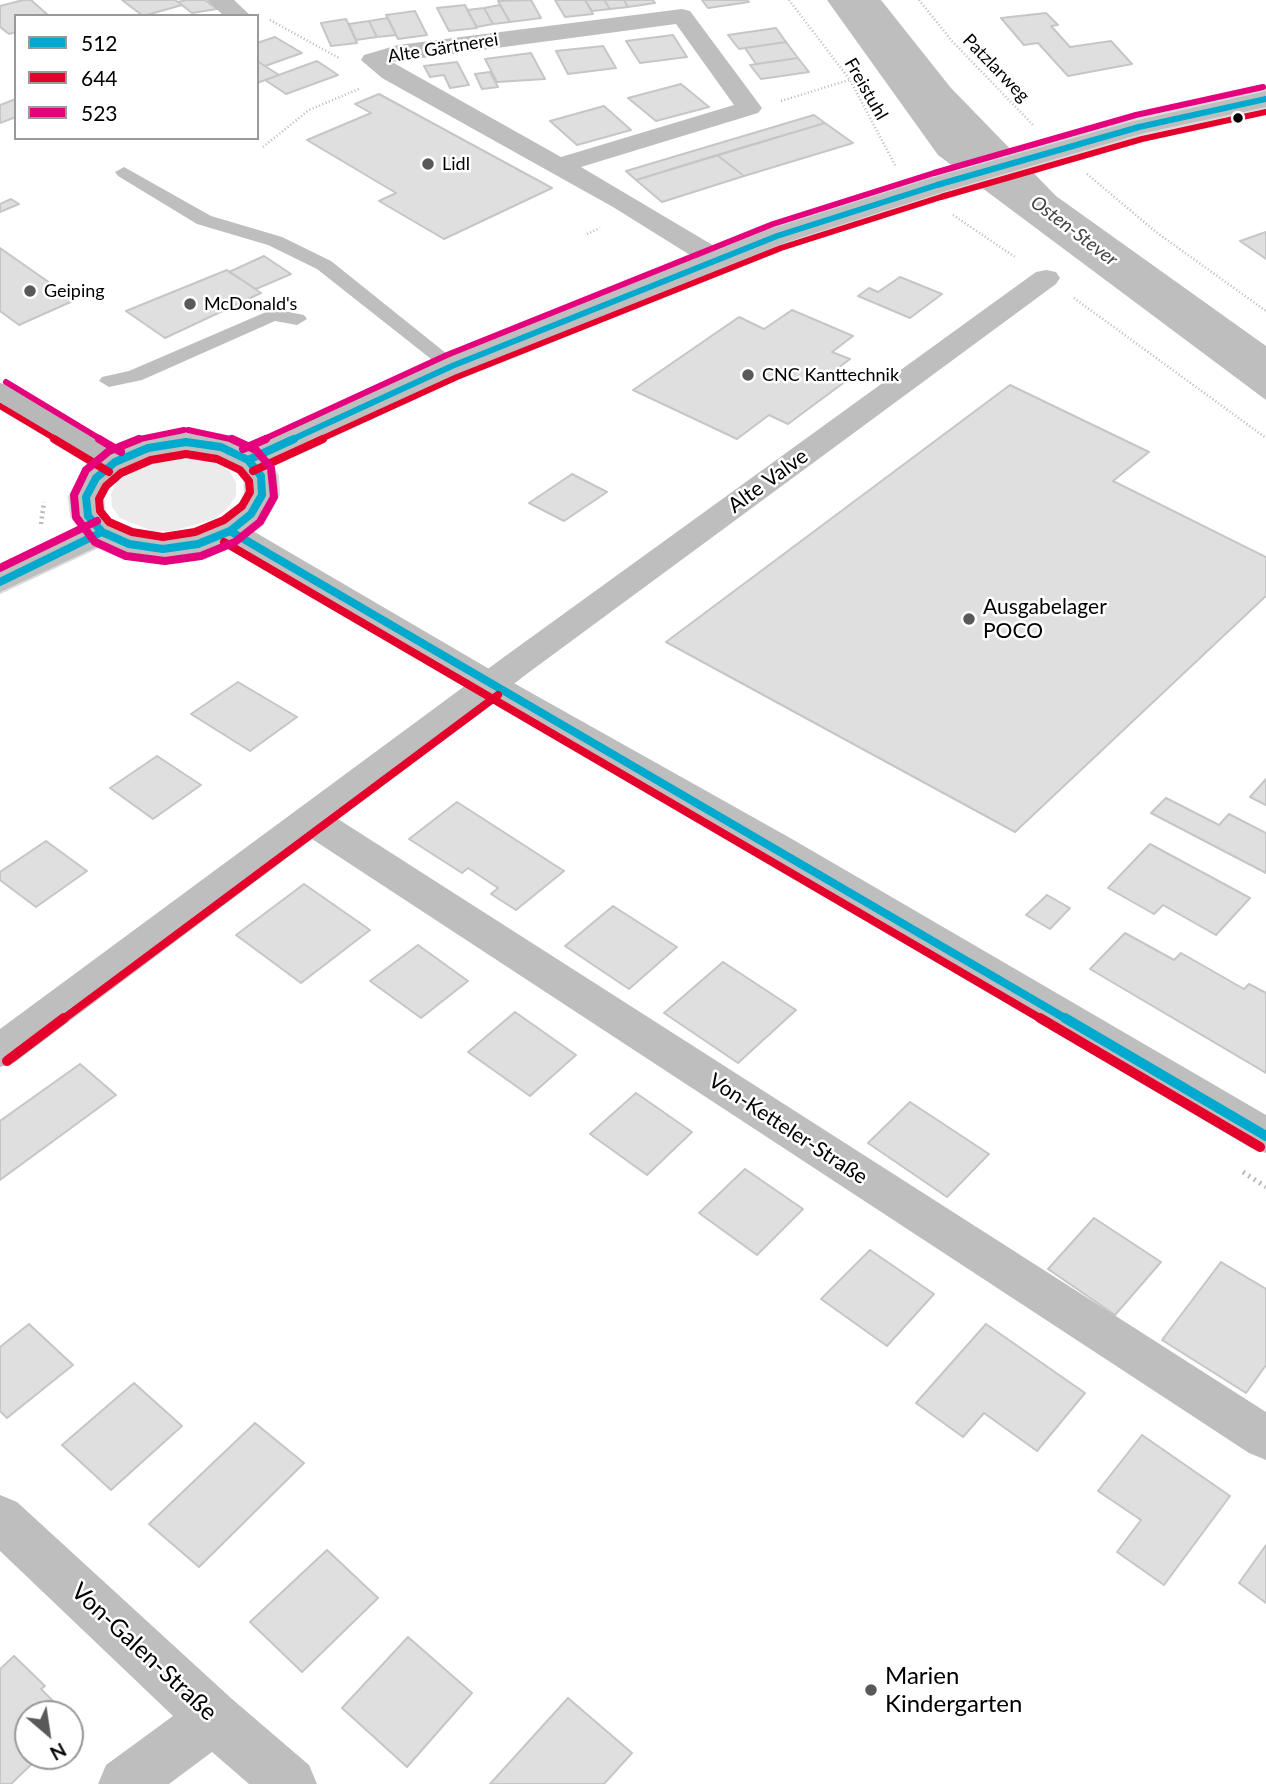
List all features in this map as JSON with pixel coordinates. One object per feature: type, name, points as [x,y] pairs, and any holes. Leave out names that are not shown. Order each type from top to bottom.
[{"type":"main road","points":[[0,392],[116,462]]},
{"type":"street","points":[[219,0],[236,14]]},
{"type":"street","name":"Alte Gärtnerei","points":[[716,259],[693,243],[391,73],[373,60],[398,52],[677,8],[749,108]]},
{"type":"street","points":[[248,460],[452,366],[716,259],[928,188],[1054,151],[1139,127],[1266,99]]},
{"type":"street","points":[[558,166],[749,108]]},
{"type":"street","name":"Alte Valve","points":[[0,1051],[491,685],[1046,278]]},
{"type":"street","points":[[186,443],[221,447],[248,460],[261,476],[262,495],[251,514],[230,531],[198,544],[163,549],[129,544],[102,533],[88,516],[86,497],[96,478],[116,462],[148,448],[186,443]]},
{"type":"street","points":[[230,531],[491,685],[779,849],[1266,1136]]},
{"type":"street","points":[[0,582],[102,533]]},
{"type":"street","name":"Von-Ketteler-Straße","points":[[311,820],[1266,1438]]},
{"type":"street","name":"Von-Galen-Straße","points":[[0,1518],[213,1718],[290,1784]]},
{"type":"street","points":[[125,1784],[213,1718]]},
{"type":"lane","points":[[124,172],[204,220],[275,241],[324,265],[452,366]]},
{"type":"lane","points":[[109,381],[135,376],[165,364],[273,315],[298,319]]},
{"type":"path","name":"Freistuhl","points":[[789,0],[850,80],[901,177],[928,188],[1046,278],[1266,438]]},
{"type":"path","name":"Patzlarweg","points":[[919,0],[952,41],[1054,151],[1156,232],[1266,311]]},
{"type":"path","points":[[259,14],[346,62]]},
{"type":"path","points":[[749,108],[850,80]]},
{"type":"path","points":[[263,147],[309,110],[370,85]]},
{"type":"shaded area","points":[[183,456],[218,463],[230,472],[236,483],[236,496],[228,508],[214,519],[174,531],[152,531],[120,518],[112,507],[111,494],[117,482],[144,463]]},
{"type":"water","name":"Osten-Stever","points":[[827,0],[881,0],[951,88],[1056,196],[1266,346],[1266,400],[938,155]]},
{"type":"building","points":[[31,0],[47,14],[14,14],[14,33],[9,34],[0,27],[0,6]]},
{"type":"building","points":[[122,0],[175,0],[182,5],[150,14],[140,14]]},
{"type":"building","points":[[205,0],[217,9],[192,13],[178,2]]},
{"type":"building","points":[[531,0],[541,18],[510,22],[498,1]]},
{"type":"building","points":[[555,0],[585,0],[593,14],[565,17]]},
{"type":"building","points":[[585,0],[604,0],[610,9],[592,11]]},
{"type":"building","points":[[604,0],[624,0],[628,7],[610,9]]},
{"type":"building","points":[[624,0],[653,0],[655,3],[628,7]]},
{"type":"building","points":[[702,0],[747,0],[749,2],[708,8]]},
{"type":"building","points":[[465,5],[477,28],[449,31],[437,8]]},
{"type":"building","points":[[500,5],[510,22],[493,24],[484,8]]},
{"type":"building","points":[[484,8],[493,24],[477,27],[467,10]]},
{"type":"building","points":[[415,11],[427,35],[398,39],[386,15]]},
{"type":"building","points":[[1046,13],[1058,25],[1051,26],[1070,47],[1111,41],[1132,64],[1068,76],[1038,43],[1024,45],[1001,18]]},
{"type":"building","points":[[388,18],[396,35],[377,37],[369,21]]},
{"type":"building","points":[[346,19],[357,43],[331,46],[321,23]]},
{"type":"building","points":[[369,21],[377,37],[356,40],[349,24]]},
{"type":"building","points":[[776,28],[786,42],[739,49],[728,35]]},
{"type":"building","points":[[673,35],[687,57],[640,63],[626,41]]},
{"type":"building","points":[[275,37],[302,53],[265,66],[259,62],[259,42]]},
{"type":"building","points":[[786,42],[798,58],[756,64],[745,48]]},
{"type":"building","points":[[603,46],[616,68],[568,74],[556,51]]},
{"type":"building","points":[[531,53],[545,79],[497,82],[485,59]]},
{"type":"building","points":[[798,58],[809,72],[761,79],[750,65]]},
{"type":"building","points":[[317,61],[338,75],[286,94],[265,80]]},
{"type":"building","points":[[259,62],[265,66],[279,75],[259,82]]},
{"type":"building","points":[[457,62],[469,85],[450,88],[444,75],[430,77],[424,66]]},
{"type":"building","points":[[490,72],[498,87],[482,89],[475,74]]},
{"type":"building","points":[[681,84],[709,107],[656,121],[628,98]]},
{"type":"building","name":"Lidl","points":[[379,94],[552,188],[444,239],[379,201],[396,193],[307,140],[371,113],[355,104]]},
{"type":"building","points":[[14,100],[14,118],[0,123],[0,105]]},
{"type":"building","points":[[604,106],[631,130],[577,145],[550,121]]},
{"type":"building","points":[[814,115],[825,123],[636,180],[626,171]]},
{"type":"building","points":[[825,123],[853,143],[744,176],[717,155]]},
{"type":"building","points":[[717,155],[744,176],[662,202],[636,180]]},
{"type":"building","points":[[11,199],[19,204],[0,212],[0,204]]},
{"type":"building","points":[[1266,232],[1266,259],[1240,241]]},
{"type":"building","name":"Geiping","points":[[0,248],[75,300],[19,325],[0,311]]},
{"type":"building","points":[[264,256],[291,274],[256,289],[229,272]]},
{"type":"building","name":"McDonald's","points":[[227,270],[261,293],[165,338],[126,311]]},
{"type":"building","points":[[900,277],[942,294],[910,318],[858,296],[869,288],[878,292]]},
{"type":"building","name":"CNC Kanttechnik","points":[[792,310],[853,336],[832,352],[850,359],[834,371],[850,378],[788,424],[769,415],[737,439],[633,390],[739,317],[764,329]]},
{"type":"building","name":"Ausgabelager POCO","points":[[1010,385],[1149,452],[1113,481],[1266,557],[1266,596],[1015,832],[666,642]]},
{"type":"building","points":[[572,474],[607,492],[564,521],[529,503]]},
{"type":"building","points":[[238,682],[297,717],[250,751],[191,714]]},
{"type":"building","points":[[157,756],[201,785],[153,819],[110,788]]},
{"type":"building","points":[[1266,779],[1266,805],[1250,797]]},
{"type":"building","points":[[1166,798],[1219,825],[1229,814],[1266,833],[1266,873],[1151,813]]},
{"type":"building","points":[[457,802],[564,871],[516,910],[491,894],[498,888],[468,868],[462,873],[409,839]]},
{"type":"building","points":[[46,841],[87,871],[36,907],[0,880],[0,872]]},
{"type":"building","points":[[1150,844],[1250,898],[1216,935],[1163,905],[1154,914],[1108,888]]},
{"type":"building","points":[[304,884],[370,930],[301,983],[236,935]]},
{"type":"building","points":[[1047,895],[1070,908],[1050,929],[1026,915]]},
{"type":"building","points":[[613,906],[677,947],[629,989],[565,946]]},
{"type":"building","points":[[1125,933],[1174,960],[1181,953],[1244,989],[1249,984],[1266,993],[1266,1073],[1090,969]]},
{"type":"building","points":[[418,945],[468,981],[421,1018],[370,981]]},
{"type":"building","points":[[723,962],[796,1010],[738,1063],[664,1013]]},
{"type":"building","points":[[515,1012],[576,1055],[530,1096],[468,1052]]},
{"type":"building","points":[[80,1064],[116,1095],[0,1180],[0,1121]]},
{"type":"building","points":[[636,1093],[692,1132],[647,1175],[590,1134]]},
{"type":"building","points":[[910,1102],[989,1154],[947,1197],[868,1143]]},
{"type":"building","points":[[745,1169],[803,1209],[757,1255],[699,1213]]},
{"type":"building","points":[[1094,1218],[1161,1262],[1115,1315],[1048,1269]]},
{"type":"building","points":[[870,1250],[934,1294],[887,1346],[821,1299]]},
{"type":"building","points":[[1221,1262],[1266,1289],[1266,1365],[1246,1393],[1162,1340]]},
{"type":"building","points":[[29,1324],[73,1365],[7,1418],[0,1411],[0,1347]]},
{"type":"building","points":[[986,1324],[1085,1393],[1037,1451],[984,1413],[963,1437],[916,1403]]},
{"type":"building","points":[[134,1383],[182,1426],[111,1490],[62,1445]]},
{"type":"building","points":[[255,1423],[304,1463],[199,1567],[149,1524]]},
{"type":"building","points":[[1142,1435],[1230,1496],[1164,1585],[1117,1552],[1141,1520],[1098,1491]]},
{"type":"building","points":[[1266,1545],[1266,1603],[1239,1583]]},
{"type":"building","points":[[327,1550],[378,1598],[302,1672],[250,1622]]},
{"type":"building","points":[[408,1637],[472,1693],[407,1767],[342,1708]]},
{"type":"building","points":[[14,1656],[45,1686],[41,1689],[52,1700],[14,1700],[14,1770],[26,1770],[11,1784],[0,1784],[0,1669]]},
{"type":"building","points":[[568,1698],[632,1753],[604,1784],[490,1784]]},
{"type":"transit line","name":"523","points":[[243,449],[447,355],[773,224],[934,173],[1136,115],[1263,87]]},
{"type":"transit line","name":"512","points":[[248,460],[452,366],[777,236],[937,185],[1139,127],[1266,99]]},
{"type":"transit line","name":"644","points":[[253,471],[457,377],[781,248],[941,197],[1142,139],[1266,112]]},
{"type":"transit line","name":"523","points":[[6,382],[121,452]]},
{"type":"transit line","name":"644","points":[[0,406],[109,472]]},
{"type":"transit line","name":"523","points":[[184,430],[143,437],[109,451],[86,470],[74,495],[76,517],[95,542],[126,556],[165,561],[201,556],[235,542],[260,522],[274,497],[271,468],[256,450],[226,436],[188,430]]},
{"type":"transit line","name":"512","points":[[186,442],[221,447],[248,460],[261,476],[262,495],[251,514],[230,531],[198,544],[163,549],[129,544],[102,532],[88,516],[86,497],[96,478],[115,462],[148,448],[186,442]]},
{"type":"transit line","name":"644","points":[[186,454],[217,459],[240,470],[249,481],[250,492],[242,506],[224,520],[195,532],[163,537],[132,532],[109,522],[100,511],[99,499],[106,486],[121,473],[151,460],[186,454]]},
{"type":"transit line","name":"523","points":[[0,568],[97,521]]},
{"type":"transit line","name":"512","points":[[230,531],[1266,1136]]},
{"type":"transit line","name":"512","points":[[0,582],[102,532]]},
{"type":"transit line","name":"644","points":[[224,542],[1260,1147]]},
{"type":"transit line","name":"644","points":[[7,1061],[498,695]]},
{"type":"place","name":"Lidl","points":[[428,164]]},
{"type":"place","name":"Geiping","points":[[30,291]]},
{"type":"place","name":"McDonald's","points":[[190,304]]},
{"type":"place","name":"CNC Kanttechnik","points":[[748,375]]},
{"type":"place","name":"Ausgabelager POCO","points":[[969,619]]},
{"type":"place","name":"Marien Kindergarten","points":[[871,1690]]}]
